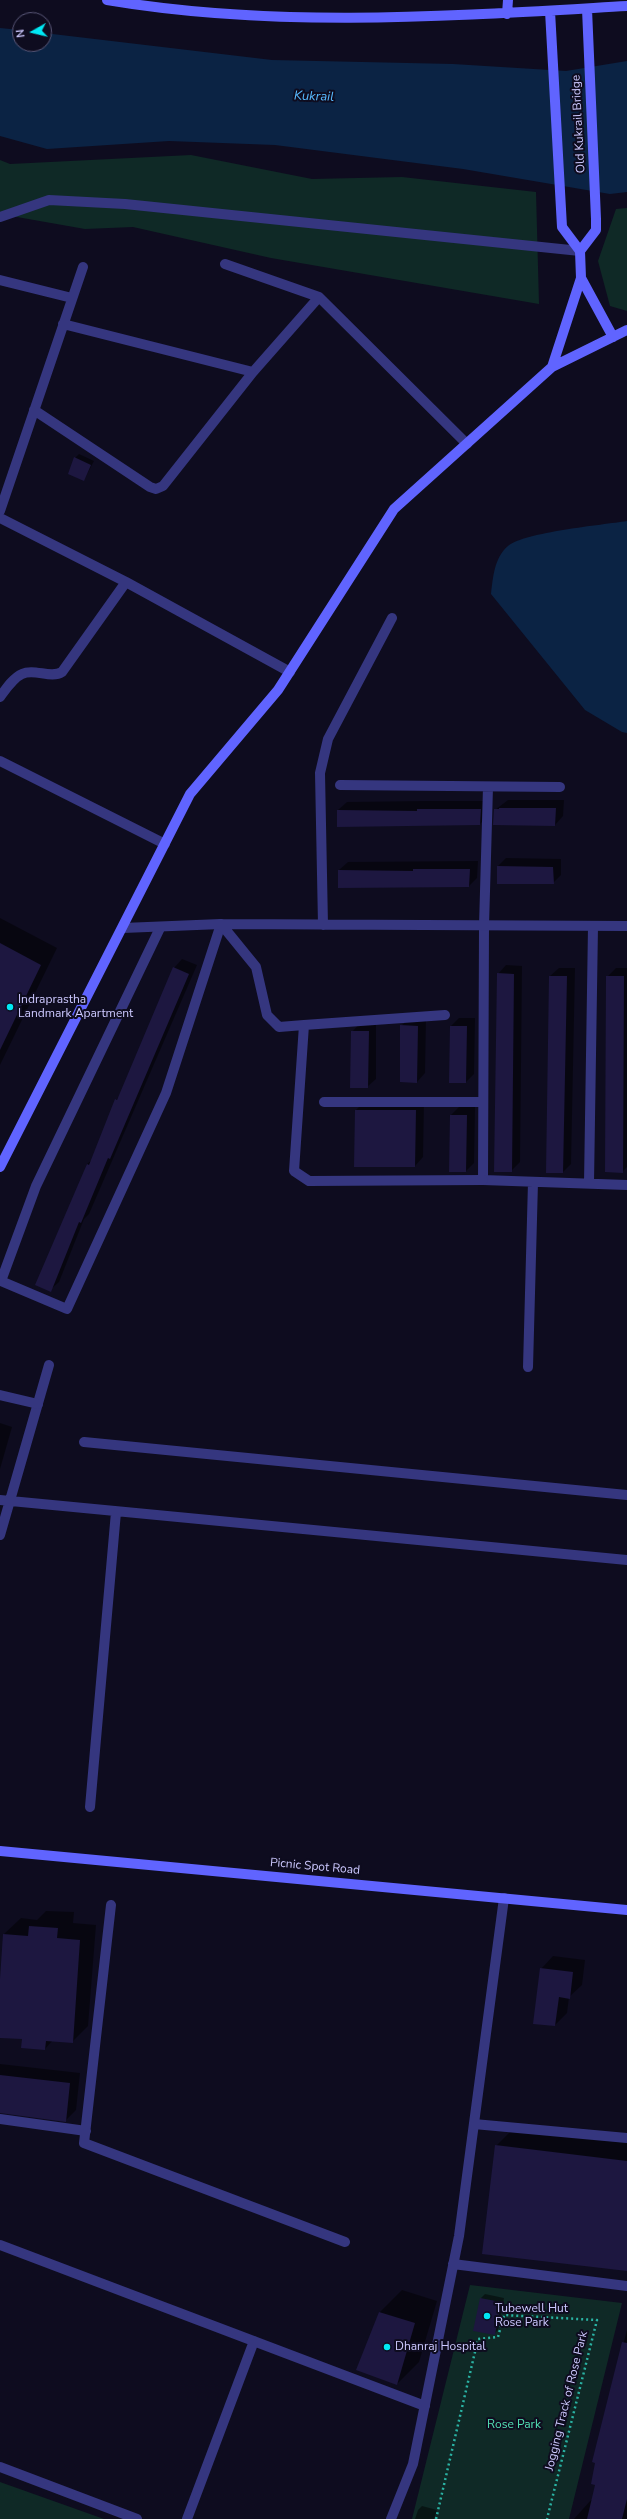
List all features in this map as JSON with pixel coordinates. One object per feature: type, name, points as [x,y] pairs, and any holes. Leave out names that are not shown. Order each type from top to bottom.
[{"type":"street","points":[[107,0],[160,9],[313,18],[508,14],[627,6]]},
{"type":"street","points":[[508,0],[508,14]]},
{"type":"street","name":"Old Kukrail Bridge","points":[[550,10],[560,215],[562,227],[580,251],[596,230],[587,8]]},
{"type":"street","points":[[0,217],[49,200],[118,204],[580,251],[581,278],[552,367]]},
{"type":"street","points":[[224,264],[319,297],[467,444]]},
{"type":"street","points":[[0,511],[83,267]]},
{"type":"street","points":[[581,278],[613,337]]},
{"type":"street","points":[[0,280],[72,298]]},
{"type":"street","points":[[34,410],[150,487],[156,489],[163,486],[253,372],[319,297]]},
{"type":"street","points":[[64,324],[253,372]]},
{"type":"street","points":[[0,1167],[190,794],[278,690],[394,509],[552,367],[627,330]]},
{"type":"street","points":[[0,518],[126,582],[290,672]]},
{"type":"street","points":[[0,697],[22,674],[29,672],[56,674],[62,672],[126,582]]},
{"type":"street","points":[[323,925],[320,773],[328,739],[392,618]]},
{"type":"street","points":[[0,761],[165,844]]},
{"type":"street","points":[[340,785],[560,787]]},
{"type":"street","points":[[483,1180],[482,1102],[484,926],[488,787]]},
{"type":"street","points":[[160,928],[36,1186],[1,1281],[67,1309],[166,1094],[221,924]]},
{"type":"street","points":[[221,924],[256,967],[267,1015],[279,1027],[445,1015]]},
{"type":"street","points":[[123,928],[160,928],[221,924],[627,926]]},
{"type":"street","points":[[589,1183],[593,926]]},
{"type":"street","points":[[304,1025],[294,1171],[309,1180],[483,1180],[627,1184]]},
{"type":"street","points":[[324,1102],[482,1102]]},
{"type":"street","points":[[528,1367],[533,1182]]},
{"type":"street","points":[[0,1534],[5,1501],[38,1404],[49,1365]]},
{"type":"street","points":[[0,1395],[38,1404]]},
{"type":"street","points":[[84,1442],[627,1495]]},
{"type":"street","points":[[5,1501],[627,1560]]},
{"type":"street","points":[[90,1807],[116,1512]]},
{"type":"street","name":"Picnic Spot Road","points":[[0,1851],[627,1910]]},
{"type":"street","points":[[391,2519],[413,2464],[454,2264],[504,1898]]},
{"type":"street","points":[[111,1905],[84,2143],[345,2242]]},
{"type":"street","points":[[0,2119],[86,2131]]},
{"type":"street","points":[[474,2124],[627,2138]]},
{"type":"street","points":[[0,2245],[425,2406]]},
{"type":"street","points":[[454,2264],[627,2286]]},
{"type":"street","points":[[187,2519],[254,2341]]},
{"type":"street","points":[[0,2467],[137,2519]]},
{"type":"path","name":"Jogging Track of Rose Park","points":[[436,2519],[478,2339],[498,2337],[504,2315],[597,2320],[547,2519]]},
{"type":"green space","points":[[191,155],[312,179],[402,177],[536,192],[539,304],[271,258],[133,227],[85,229],[0,214],[0,160],[10,164]]},
{"type":"green space","points":[[627,208],[627,311],[610,306],[598,261],[616,209]]},
{"type":"green space","name":"Rose Park","points":[[470,2285],[622,2303],[569,2519],[412,2519]]},
{"type":"green space","points":[[0,2482],[104,2519],[0,2519]]},
{"type":"water","name":"Kukrail","points":[[0,28],[12,29],[12,52],[52,52],[52,34],[272,60],[453,64],[566,71],[627,61],[627,192],[610,194],[463,169],[275,145],[169,141],[47,149],[0,136]]},
{"type":"water","points":[[627,521],[627,733],[622,732],[585,710],[491,594],[497,562],[503,551],[517,541],[547,533]]},
{"type":"building","points":[[74,457],[91,465],[84,481],[68,474]]},
{"type":"building","points":[[556,808],[555,826],[493,825],[494,809]]},
{"type":"building","points":[[417,809],[481,809],[480,825],[337,827],[337,810],[417,811]]},
{"type":"building","points":[[497,866],[553,867],[554,884],[497,884]]},
{"type":"building","points":[[413,869],[470,869],[469,887],[338,888],[338,870],[413,871]]},
{"type":"building","name":"Indraprastha Landmark Apartment","points":[[0,943],[41,965],[0,1050]]},
{"type":"building","points":[[173,967],[189,974],[110,1159],[108,1158],[81,1223],[79,1222],[51,1292],[35,1285],[87,1164],[89,1165],[115,1099],[117,1100]]},
{"type":"building","points":[[497,973],[514,974],[512,1172],[494,1172]]},
{"type":"building","points":[[549,976],[567,976],[563,1173],[546,1173]]},
{"type":"building","points":[[606,976],[624,976],[623,1173],[605,1172]]},
{"type":"building","points":[[400,1025],[418,1026],[417,1083],[400,1082]]},
{"type":"building","points":[[450,1026],[467,1026],[466,1083],[449,1083]]},
{"type":"building","points":[[351,1031],[369,1031],[368,1088],[350,1088]]},
{"type":"building","points":[[355,1110],[416,1110],[415,1167],[354,1167]]},
{"type":"building","points":[[450,1115],[467,1115],[466,1172],[449,1172]]},
{"type":"building","points":[[29,1926],[58,1928],[57,1938],[80,1940],[73,2043],[46,2041],[45,2050],[21,2048],[22,2039],[0,2038],[0,1979],[3,1934],[28,1936]]},
{"type":"building","points":[[540,1968],[573,1972],[570,1999],[559,1997],[555,2026],[533,2024]]},
{"type":"building","points":[[0,2075],[70,2083],[66,2122],[0,2113]]},
{"type":"building","points":[[495,2145],[627,2161],[627,2271],[482,2254]]},
{"type":"building","name":"Tubewell Hut Rose Park","points":[[480,2298],[501,2302],[495,2335],[473,2331]]},
{"type":"building","name":"Dhanraj Hospital","points":[[379,2312],[415,2323],[397,2385],[356,2370]]},
{"type":"building","points":[[622,2342],[627,2343],[627,2499],[622,2519],[587,2519],[595,2485],[591,2484],[595,2463],[592,2462]]},
{"type":"place","name":"Indraprastha Landmark Apartment","points":[[10,1007]]},
{"type":"place","name":"Tubewell Hut Rose Park","points":[[487,2316]]},
{"type":"place","name":"Dhanraj Hospital","points":[[387,2347]]}]
